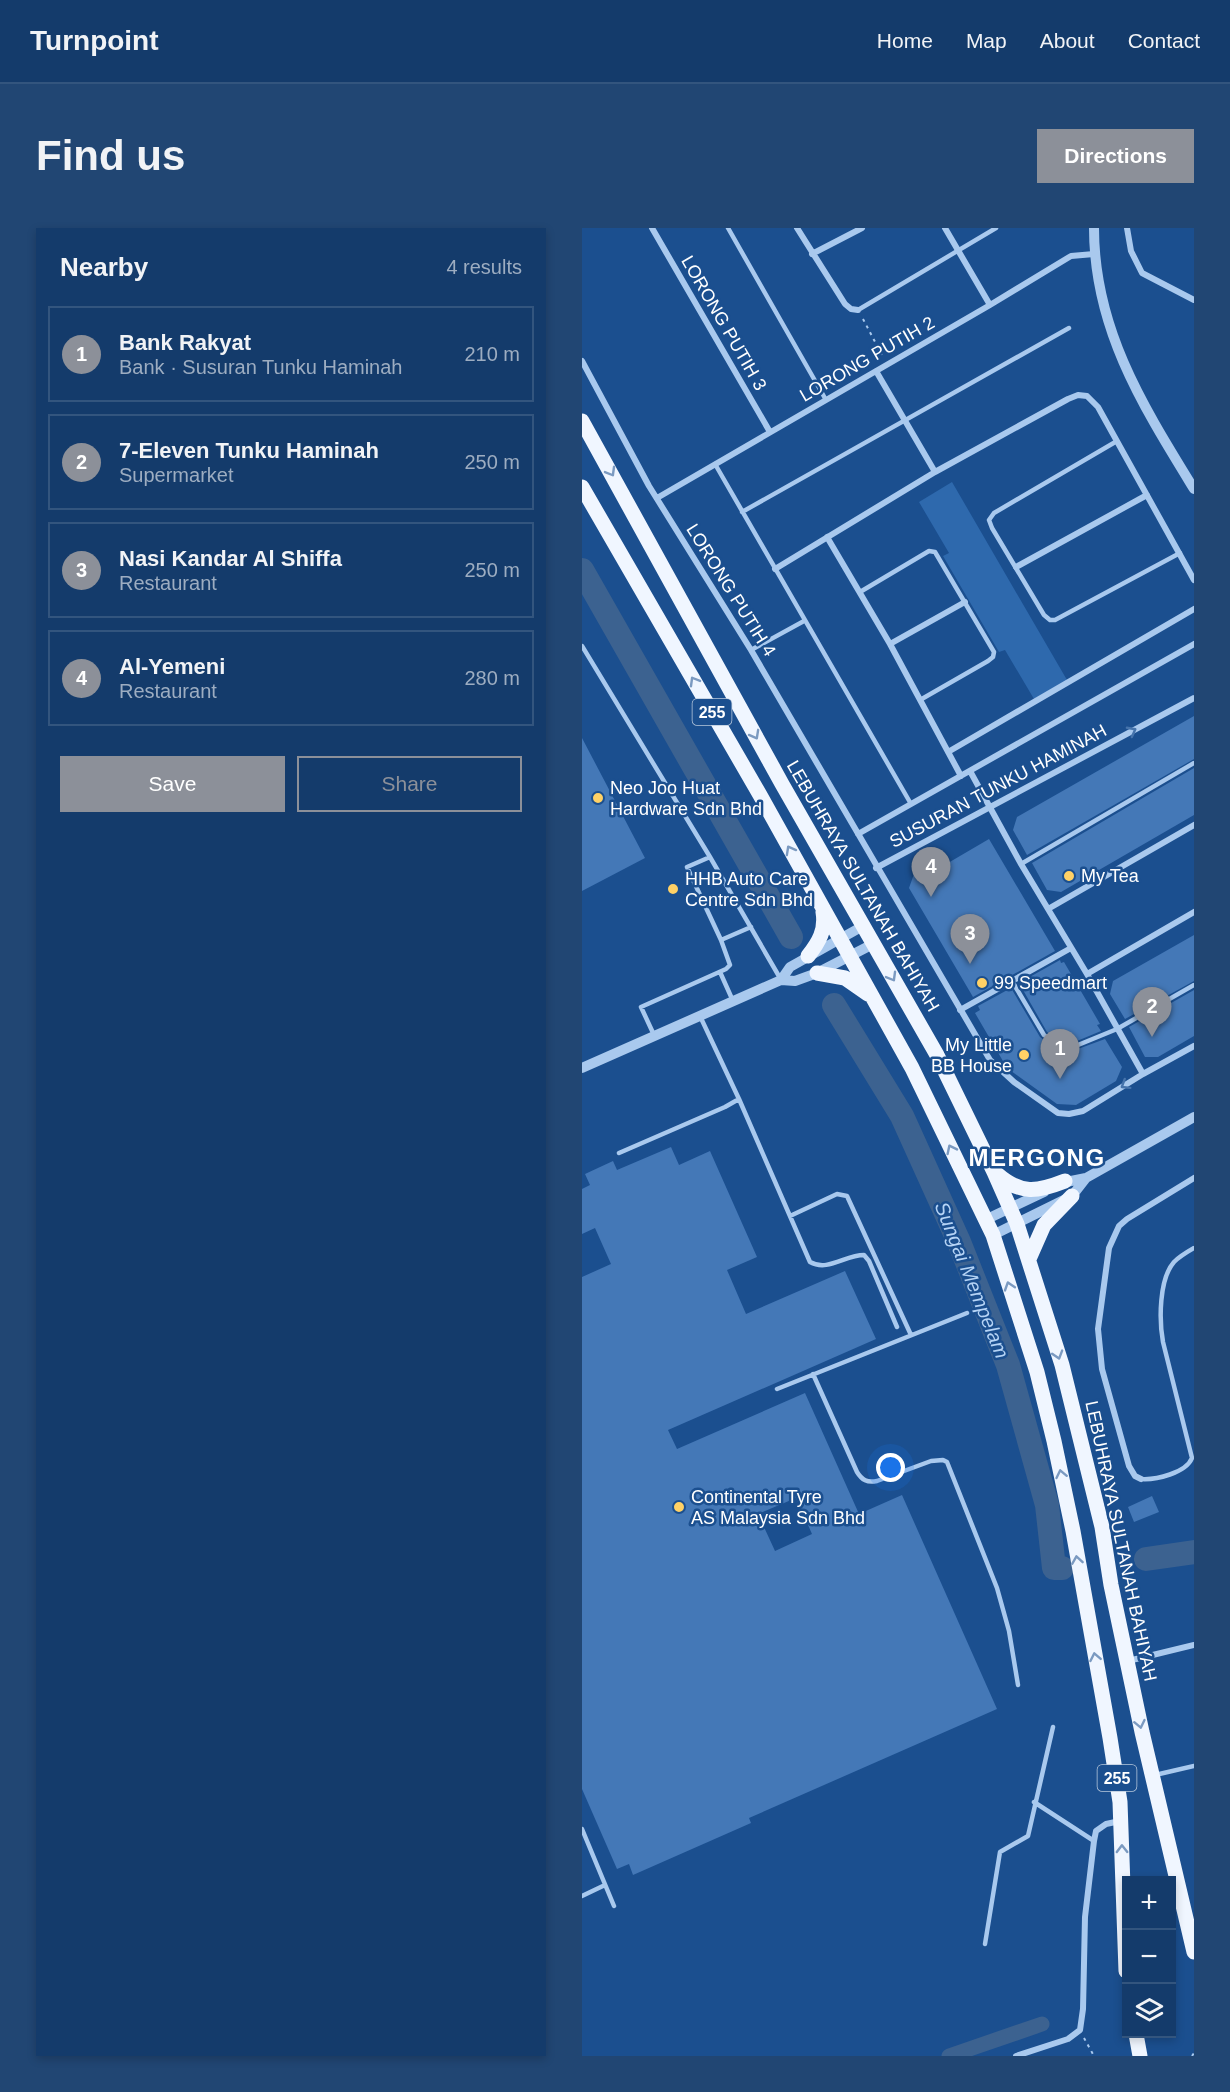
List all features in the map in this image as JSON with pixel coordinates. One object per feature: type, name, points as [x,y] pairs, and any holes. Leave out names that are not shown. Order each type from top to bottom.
[{"type":"main road","name":"LEBUHRAYA SULTANAH BAHIYAH","points":[[582,421],[782,784],[937,1055],[1017,1224],[1062,1365],[1102,1527],[1127,1661],[1194,1952]]},
{"type":"main road","name":"255","points":[[582,486],[912,1068],[993,1235],[1037,1372],[1073,1532],[1116,1771],[1121,1821],[1125,1930]]},
{"type":"main road","points":[[808,956],[823,933],[824,918],[820,903]]},
{"type":"main road","points":[[817,973],[845,978],[855,983],[872,998]]},
{"type":"main road","points":[[994,1172],[1006,1182],[1020,1189],[1036,1191],[1065,1181]]},
{"type":"main road","points":[[1029,1259],[1044,1225],[1072,1196]]},
{"type":"main road","points":[[1137,2038],[1140,2054]]},
{"type":"street","points":[[797,228],[845,304],[851,309],[858,310]]},
{"type":"street","points":[[813,254],[862,228]]},
{"type":"street","points":[[945,228],[990,305]]},
{"type":"street","points":[[1094,228],[1094,254],[1108,322],[1143,406],[1194,489]]},
{"type":"street","points":[[1127,228],[1131,251],[1142,273],[1194,300]]},
{"type":"street","name":"LORONG PUTIH 3","points":[[655,229],[770,432]]},
{"type":"street","name":"LORONG PUTIH 2","points":[[657,498],[1071,256],[1094,254]]},
{"type":"street","name":"LORONG PUTIH 4","points":[[582,361],[657,498],[751,650],[876,868]]},
{"type":"street","points":[[876,371],[935,472]]},
{"type":"street","points":[[774,569],[935,472],[1078,395],[1087,396],[1093,401],[1194,580]]},
{"type":"street","points":[[1016,567],[1146,495]]},
{"type":"street","points":[[827,537],[890,644],[961,776]]},
{"type":"street","points":[[890,644],[965,602]]},
{"type":"street","points":[[948,752],[1194,609]]},
{"type":"street","points":[[858,834],[1194,644]]},
{"type":"street","name":"SUSURAN TUNKU HAMINAH","points":[[1143,1074],[1083,1111],[1070,1114],[1058,1113],[1002,1071],[990,1060],[876,868],[1194,698]]},
{"type":"street","points":[[970,771],[989,808],[1143,1074],[1194,1046]]},
{"type":"street","points":[[1048,909],[1194,825]]},
{"type":"street","points":[[1087,974],[1194,912]]},
{"type":"street","points":[[781,980],[790,967],[863,926]]},
{"type":"street","points":[[582,1068],[781,980],[795,981],[817,973],[873,944]]},
{"type":"street","points":[[960,1010],[1071,948]]},
{"type":"street","points":[[985,1220],[1065,1181],[1086,1178],[1194,1117]]},
{"type":"street","points":[[993,1235],[1072,1196],[1086,1178]]},
{"type":"street","points":[[1141,1479],[1135,1476],[1129,1466],[1100,1355],[1098,1329],[1109,1248],[1119,1226],[1127,1219],[1194,1178]]},
{"type":"street","points":[[1127,1661],[1194,1645]]},
{"type":"street","points":[[1016,2056],[1068,2039],[1080,2030],[1083,2009],[1086,1917],[1094,1841],[1096,1831],[1106,1824],[1121,1821]]},
{"type":"lane","points":[[728,228],[826,400]]},
{"type":"lane","points":[[858,310],[996,228]]},
{"type":"lane","points":[[742,512],[1069,328]]},
{"type":"lane","points":[[1117,441],[994,513],[989,520],[992,528],[1044,615],[1050,620],[1055,620],[1180,553]]},
{"type":"lane","points":[[715,464],[911,804]]},
{"type":"lane","points":[[860,592],[929,552],[935,552],[994,652],[993,657],[920,700]]},
{"type":"lane","points":[[751,650],[804,621]]},
{"type":"lane","points":[[582,646],[710,856],[781,980]]},
{"type":"lane","points":[[1021,864],[1194,763]]},
{"type":"lane","points":[[654,1035],[641,1007],[720,972],[730,965],[721,940],[687,867],[710,856]]},
{"type":"lane","points":[[721,940],[751,927]]},
{"type":"lane","points":[[720,972],[733,1001]]},
{"type":"lane","points":[[1012,981],[1044,1035],[1054,1042],[1067,1045],[1078,1045],[1117,1029],[1194,985]]},
{"type":"lane","points":[[700,1016],[810,1262],[816,1265],[830,1265],[854,1255],[864,1255],[869,1261],[897,1327]]},
{"type":"lane","points":[[619,1153],[739,1099]]},
{"type":"lane","points":[[790,1216],[837,1194],[847,1196],[911,1335]]},
{"type":"lane","points":[[1141,1479],[1180,1470],[1187,1466],[1192,1458],[1162,1342],[1161,1323],[1164,1283],[1168,1271],[1180,1256],[1194,1248]]},
{"type":"lane","points":[[777,1389],[967,1313]]},
{"type":"lane","points":[[813,1374],[857,1472],[865,1480],[877,1481],[937,1460],[947,1462],[997,1588],[1009,1632],[1018,1685]]},
{"type":"lane","points":[[985,1944],[1000,1852],[1028,1836],[1053,1727]]},
{"type":"lane","points":[[1152,1776],[1194,1766]]},
{"type":"lane","points":[[1034,1802],[1094,1841]]},
{"type":"lane","points":[[582,1829],[614,1906]]},
{"type":"lane","points":[[582,1896],[605,1885]]},
{"type":"path","points":[[858,310],[887,364]]},
{"type":"path","points":[[1080,2030],[1094,2056]]},
{"type":"shaded area","points":[[952,482],[1067,680],[1034,699],[1005,650],[999,652],[943,556],[949,553],[919,502]]},
{"type":"building","points":[[1194,716],[1194,759],[1027,855],[1013,830],[1017,817]]},
{"type":"building","name":"Neo Joo Huat Hardware Sdn Bhd","points":[[582,738],[645,858],[582,891]]},
{"type":"building","points":[[1194,768],[1194,815],[1061,892],[1047,890],[1032,863]]},
{"type":"building","points":[[989,839],[1055,951],[973,997],[909,888],[914,874],[944,857],[948,863]]},
{"type":"building","points":[[1194,935],[1194,981],[1125,1019],[1110,994],[1113,981]]},
{"type":"building","points":[[1060,960],[1061,963],[1064,962],[1100,1024],[1097,1025],[1101,1031],[1077,1041],[1056,1038],[1047,1032],[1019,983]]},
{"type":"building","points":[[1011,988],[1040,1037],[1052,1046],[1078,1049],[1105,1039],[1122,1067],[1116,1081],[1076,1105],[1057,1104],[1007,1068],[975,1013],[980,1010],[978,1006]]},
{"type":"building","points":[[1194,990],[1194,1036],[1158,1057],[1145,1057],[1129,1027]]},
{"type":"building","name":"Continental Tyre AS Malaysia Sdn Bhd","points":[[671,1147],[679,1165],[710,1151],[757,1257],[727,1270],[746,1314],[845,1271],[876,1339],[668,1430],[677,1449],[805,1393],[859,1514],[902,1495],[997,1709],[749,1818],[751,1823],[633,1875],[629,1864],[617,1869],[582,1789],[582,1277],[611,1264],[595,1228],[582,1234],[582,1189],[590,1185],[585,1174],[613,1161],[617,1170]],"holes":[[[796,1498],[812,1534],[775,1551],[758,1514]]]},
{"type":"building","points":[[1152,1496],[1159,1512],[1134,1522],[1128,1507]]},
{"type":"waterway","name":"Sungai Mempelam","points":[[582,570],[791,937]]},
{"type":"waterway","name":"Sungai Mempelam","points":[[834,1005],[902,1116],[959,1242],[1008,1365],[1047,1505],[1054,1568],[1062,1568]]},
{"type":"waterway","name":"Sungai Mempelam","points":[[1146,1559],[1194,1552]]},
{"type":"waterway","points":[[949,2056],[1042,2024]]},
{"type":"place","name":"Neo Joo Huat Hardware Sdn Bhd","points":[[598,798]]},
{"type":"place","name":"My Tea","points":[[1069,876]]},
{"type":"place","name":"HHB Auto Care Centre Sdn Bhd","points":[[673,889]]},
{"type":"place","name":"Al-Yemeni","points":[[931,897]]},
{"type":"place","name":"Nasi Kandar Al Shiffa","points":[[970,964]]},
{"type":"place","name":"99 Speedmart","points":[[982,983]]},
{"type":"place","name":"7-Eleven Tunku Haminah","points":[[1152,1037]]},
{"type":"place","name":"My Little BB House","points":[[1024,1055]]},
{"type":"place","name":"Bank Rakyat","points":[[1060,1079]]},
{"type":"place","name":"Continental Tyre AS Malaysia Sdn Bhd","points":[[679,1507]]},
{"type":"district","name":"MERGONG","points":[[1037,1157]]}]
